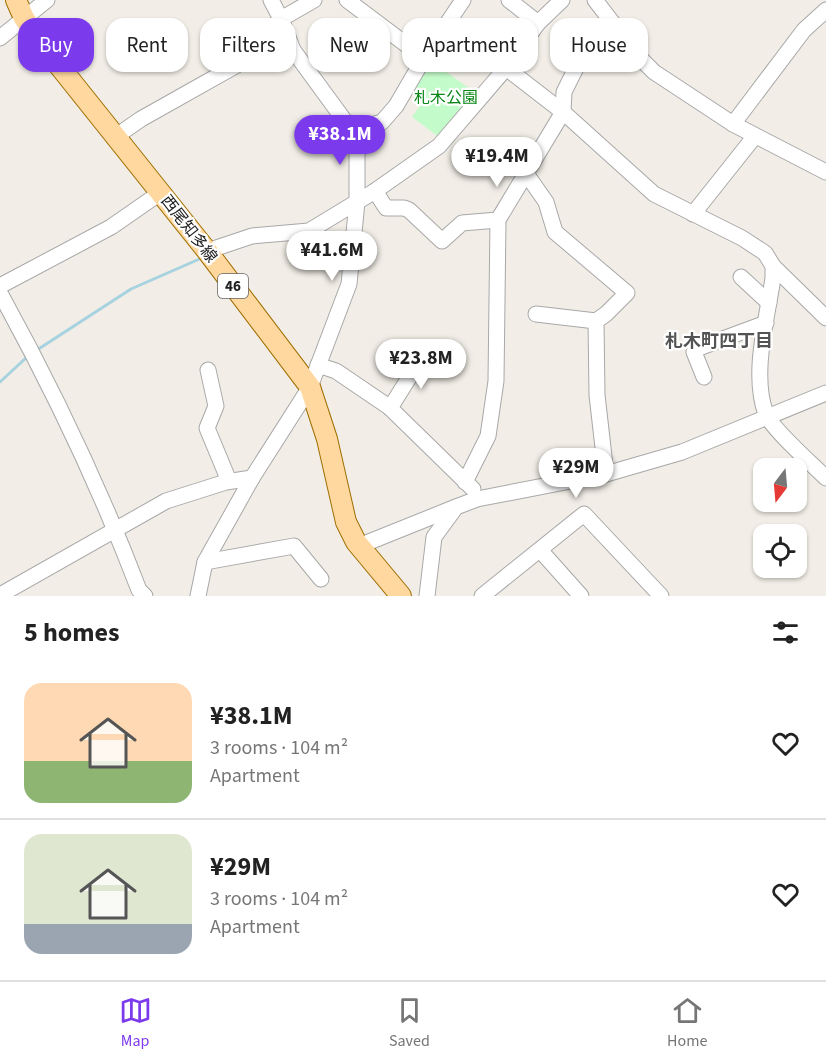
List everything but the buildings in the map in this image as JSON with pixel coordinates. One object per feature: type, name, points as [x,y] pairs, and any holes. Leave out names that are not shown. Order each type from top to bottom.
[{"type":"main road","name":"西尾知多線","points":[[20,9],[40,42],[207,251],[310,387],[327,439],[346,522],[359,546],[401,596]]},
{"type":"street","points":[[0,38],[20,9],[47,0]]},
{"type":"street","points":[[271,0],[280,18]]},
{"type":"street","points":[[283,18],[314,0]]},
{"type":"street","points":[[347,0],[402,41]]},
{"type":"street","points":[[452,18],[464,0]]},
{"type":"street","points":[[509,0],[532,18]]},
{"type":"street","points":[[538,23],[562,0]]},
{"type":"street","points":[[595,0],[608,18]]},
{"type":"street","points":[[733,124],[804,30],[826,10]]},
{"type":"street","points":[[296,54],[347,124],[357,129],[382,122],[396,106],[416,72]]},
{"type":"street","points":[[648,66],[733,124],[826,172]]},
{"type":"street","points":[[115,137],[141,119],[225,72]]},
{"type":"street","points":[[207,251],[252,236],[309,231],[357,202],[439,146],[503,72]]},
{"type":"street","points":[[511,72],[562,112],[654,194],[742,238],[765,253],[773,266],[826,318]]},
{"type":"street","points":[[465,482],[488,436],[496,381],[498,220],[562,112],[564,92],[574,72]]},
{"type":"street","points":[[198,596],[205,562],[252,478],[310,387],[349,284],[357,202],[357,129]]},
{"type":"street","points":[[693,214],[755,136]]},
{"type":"street","points":[[525,172],[546,202],[555,232],[627,293],[596,321],[536,314]]},
{"type":"street","points":[[375,191],[386,208],[409,210],[442,241],[462,223],[498,220]]},
{"type":"street","points":[[0,286],[111,227],[160,193]]},
{"type":"street","points":[[773,266],[759,367],[766,416],[826,478]]},
{"type":"street","points":[[741,277],[769,303]]},
{"type":"street","points":[[0,294],[36,357],[116,530],[140,590],[145,596]]},
{"type":"street","points":[[596,321],[597,395],[606,474]]},
{"type":"street","points":[[704,377],[694,352],[696,349],[766,323]]},
{"type":"street","points":[[390,408],[424,354]]},
{"type":"street","points":[[318,365],[336,371],[390,408],[483,499]]},
{"type":"street","points":[[208,370],[216,406],[207,428],[229,481]]},
{"type":"street","points":[[359,546],[477,499],[606,474],[682,452],[826,393]]},
{"type":"street","points":[[10,593],[166,501],[229,481],[252,478]]},
{"type":"street","points":[[427,596],[434,537],[456,507]]},
{"type":"street","points":[[482,596],[500,591],[540,550],[584,514],[661,596]]},
{"type":"street","points":[[205,562],[294,546],[321,579]]},
{"type":"street","points":[[540,550],[581,596]]},
{"type":"green space","name":"札木公園","points":[[425,72],[446,72],[476,93],[440,138],[412,117],[426,97],[412,89]]},
{"type":"waterway","points":[[37,350],[131,289],[204,257]]},
{"type":"waterway","points":[[0,382],[27,357]]},
{"type":"district","name":"札木町四丁目","points":[[719,341]]}]
